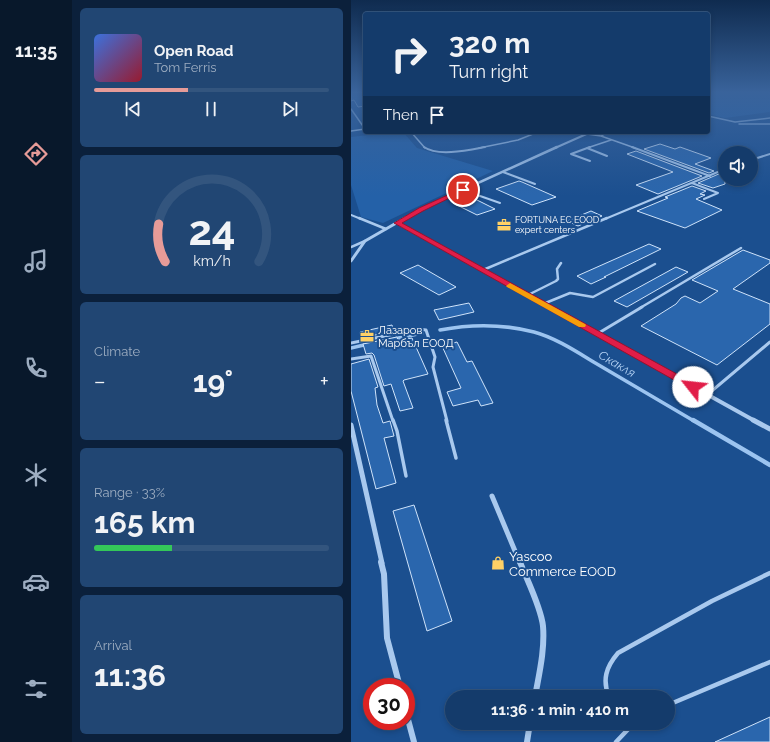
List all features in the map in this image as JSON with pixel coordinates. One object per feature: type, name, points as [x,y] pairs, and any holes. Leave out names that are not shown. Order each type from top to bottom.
[{"type":"street","points":[[351,261],[365,240],[421,209],[587,134]]},
{"type":"street","points":[[397,223],[770,430]]},
{"type":"street","points":[[351,425],[384,574],[387,638],[398,678]]},
{"type":"street","points":[[492,496],[533,596],[543,626],[543,654],[536,690]]},
{"type":"street","points":[[410,730],[413,742]]},
{"type":"street","points":[[527,742],[529,730]]},
{"type":"lane","points":[[351,131],[363,129]]},
{"type":"lane","points":[[412,134],[423,148],[430,151],[442,152],[507,144],[519,141],[534,134]]},
{"type":"lane","points":[[587,134],[601,136],[710,176]]},
{"type":"lane","points":[[601,136],[604,134]]},
{"type":"lane","points":[[590,161],[571,154],[611,140]]},
{"type":"lane","points":[[587,148],[607,156]]},
{"type":"lane","points":[[758,158],[770,154]]},
{"type":"lane","points":[[503,172],[535,184]]},
{"type":"lane","points":[[483,270],[718,172]]},
{"type":"lane","points":[[692,184],[718,193],[704,199]]},
{"type":"lane","points":[[463,190],[500,203]]},
{"type":"lane","points":[[351,215],[386,229]]},
{"type":"lane","points":[[351,247],[365,240]]},
{"type":"lane","points":[[597,334],[741,248]]},
{"type":"lane","points":[[528,295],[556,281],[558,279],[557,269],[561,263]]},
{"type":"lane","points":[[543,304],[570,293],[593,297],[655,264]]},
{"type":"lane","points":[[351,343],[418,329],[426,330],[435,357],[433,367],[456,458]]},
{"type":"lane","points":[[707,395],[770,342]]},
{"type":"lane","points":[[351,359],[371,356],[397,431],[406,476]]},
{"type":"lane","points":[[608,690],[605,678],[609,662],[618,653],[712,601],[770,573]]},
{"type":"lane","points":[[675,703],[770,662]]},
{"type":"lane","points":[[616,742],[626,730]]},
{"type":"shaded area","points":[[378,134],[405,134],[417,148],[493,171],[383,223],[361,217],[351,185],[351,137]]},
{"type":"building","points":[[660,144],[675,149],[680,147],[711,158],[695,164],[714,171],[709,173],[644,149]]},
{"type":"building","points":[[636,151],[702,176],[658,194],[636,185],[673,172],[627,154]]},
{"type":"building","points":[[718,174],[719,186],[713,188],[698,183]]},
{"type":"building","points":[[519,181],[556,197],[532,205],[496,189]]},
{"type":"building","points":[[692,186],[706,191],[700,194],[705,195],[696,199],[722,210],[685,228],[637,211],[668,198],[665,197]]},
{"type":"building","points":[[469,197],[495,209],[477,215],[453,203]]},
{"type":"building","points":[[591,211],[602,216],[578,226],[567,221]]},
{"type":"building","points":[[649,244],[661,249],[591,284],[577,276]]},
{"type":"building","points":[[743,250],[770,260],[770,263],[733,289],[770,304],[770,324],[717,365],[641,326],[676,304],[685,296],[700,303],[718,291],[692,280]]},
{"type":"building","points":[[418,265],[456,287],[439,295],[400,273]]},
{"type":"building","points":[[676,267],[688,272],[627,307],[614,301]]},
{"type":"building","points":[[469,303],[474,312],[439,320],[434,310]]},
{"type":"building","points":[[392,325],[394,331],[361,338],[360,332]]},
{"type":"building","points":[[397,337],[398,341],[412,338],[428,374],[403,381],[413,408],[400,411],[391,384],[384,386],[374,355],[372,353],[366,354],[363,344]]},
{"type":"building","points":[[457,342],[467,362],[472,361],[493,403],[481,406],[478,400],[453,406],[447,392],[461,388],[442,346]]},
{"type":"building","points":[[369,359],[378,387],[375,388],[377,405],[383,423],[390,421],[394,436],[384,438],[396,483],[376,489],[351,391],[351,364]]},
{"type":"building","points":[[414,505],[452,621],[427,631],[393,511]]},
{"type":"building","points":[[770,717],[770,742],[715,742]]},
{"type":"waterway","name":"Скакля","points":[[440,330],[475,326],[499,326],[534,332],[574,350],[694,421]]},
{"type":"waterway","name":"Скакля","points":[[394,339],[422,333]]},
{"type":"waterway","name":"Скакля","points":[[351,348],[368,344]]},
{"type":"waterway","name":"Скакля","points":[[693,420],[770,465]]},
{"type":"slow traffic","points":[[510,286],[582,325]]},
{"type":"place","name":"FORTUNA EC EOOD expert centers","points":[[504,225]]},
{"type":"place","name":"Лазаров Марбъл ЕООД","points":[[367,336]]},
{"type":"place","name":"Yascoo Commerce EOOD","points":[[498,563]]},
{"type":"route","points":[[463,190],[421,209],[397,223],[693,387]]}]
